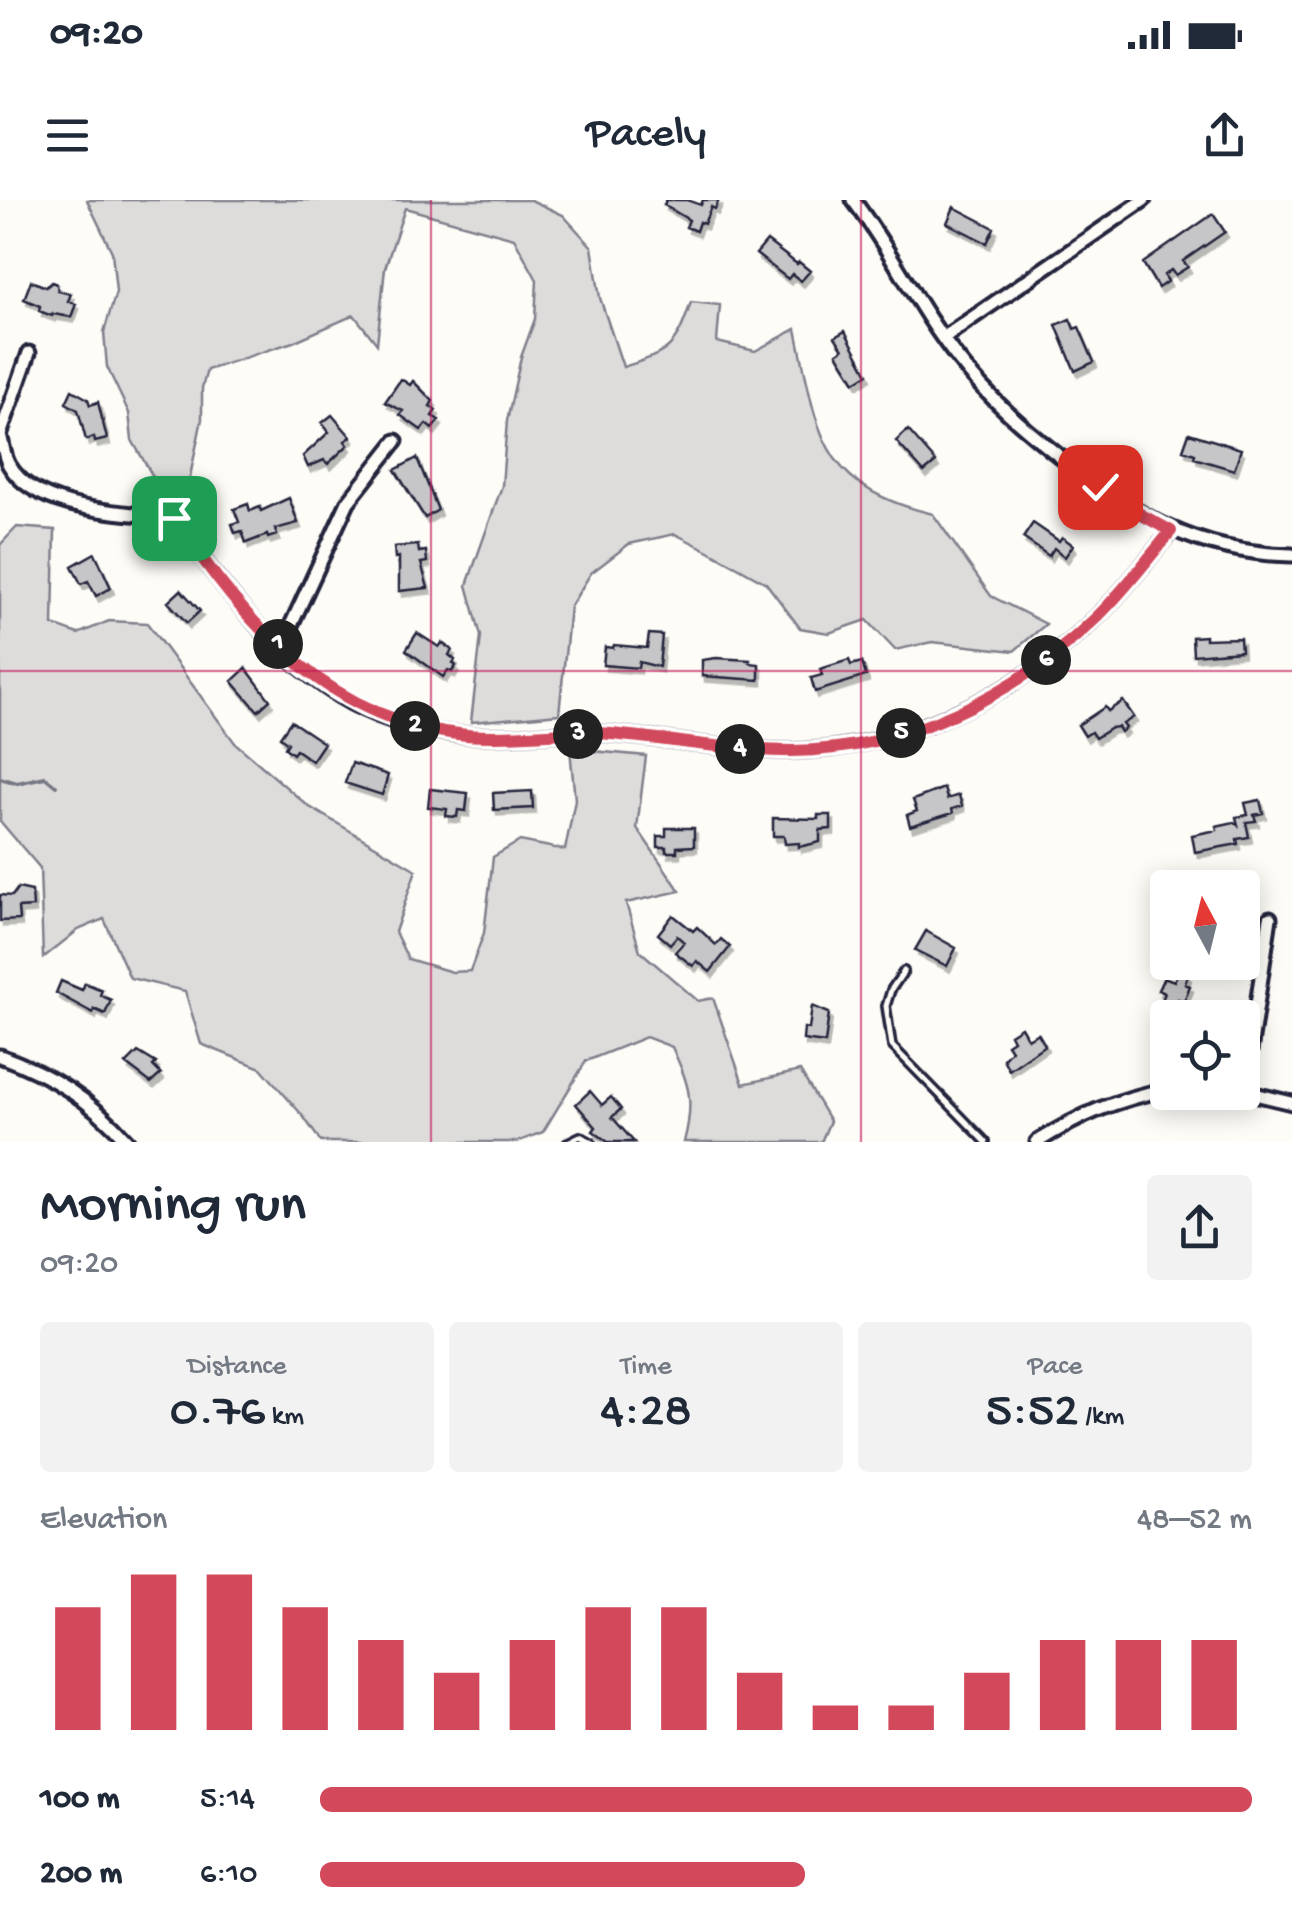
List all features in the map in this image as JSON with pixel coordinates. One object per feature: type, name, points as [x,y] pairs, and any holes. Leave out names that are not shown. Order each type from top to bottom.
[{"type":"street","points":[[854,200],[943,338],[993,401],[1040,441],[1118,502],[1171,531],[1246,552],[1292,556]]},
{"type":"street","points":[[943,338],[1144,200]]},
{"type":"street","points":[[29,353],[0,435],[9,466],[38,492],[69,504],[174,518],[235,599],[316,680],[352,704],[437,732],[472,736],[607,734],[754,750],[836,747],[893,736],[932,724],[1014,683],[1097,617],[1171,531]]},
{"type":"street","points":[[281,647],[348,502],[396,442]]},
{"type":"street","points":[[1257,1000],[1270,918]]},
{"type":"street","points":[[0,1056],[72,1089],[128,1142]]},
{"type":"street","points":[[1037,1142],[1082,1114],[1122,1098],[1150,1093]]},
{"type":"street","points":[[1260,1095],[1292,1103]]},
{"type":"lane","points":[[904,971],[886,1006],[892,1046],[986,1142]]},
{"type":"lane","points":[[568,1142],[580,1136],[591,1142]]},
{"type":"shaded area","points":[[87,200],[531,200],[563,215],[592,247],[600,298],[623,367],[669,347],[681,330],[691,302],[720,305],[717,342],[755,351],[796,329],[818,425],[844,470],[866,488],[933,514],[991,596],[1046,624],[1014,651],[932,642],[895,650],[867,620],[829,633],[800,628],[766,583],[675,534],[629,544],[591,573],[570,607],[559,714],[471,722],[481,636],[467,585],[502,486],[507,421],[521,357],[535,319],[537,280],[514,238],[405,208],[385,268],[377,344],[354,315],[293,342],[207,370],[188,486],[155,480],[132,440],[129,413],[107,367],[104,332],[116,292],[112,252]]},
{"type":"shaded area","points":[[17,527],[55,530],[53,625],[78,634],[109,621],[147,623],[235,743],[308,806],[416,870],[395,932],[408,959],[452,972],[470,971],[484,933],[493,857],[520,841],[565,850],[575,800],[570,749],[646,756],[637,828],[680,891],[626,903],[640,951],[698,1001],[713,998],[743,1084],[800,1071],[830,1121],[821,1142],[684,1142],[690,1104],[683,1072],[672,1047],[646,1037],[586,1061],[543,1132],[517,1142],[321,1142],[261,1068],[201,1044],[185,991],[130,978],[104,919],[78,930],[43,958],[40,868],[0,821],[0,545]]},
{"type":"building","points":[[666,200],[701,205],[703,200],[719,200],[696,231],[686,227],[689,220],[664,205]]},
{"type":"building","points":[[954,207],[994,228],[987,243],[947,223]]},
{"type":"building","points":[[1213,214],[1225,232],[1183,261],[1188,267],[1175,275],[1171,270],[1164,275],[1168,281],[1158,288],[1143,263]]},
{"type":"building","points":[[767,241],[810,271],[801,281],[792,274],[788,279],[756,254]]},
{"type":"building","points":[[31,281],[46,287],[52,282],[57,284],[58,291],[71,294],[68,301],[76,304],[71,317],[52,316],[24,299]]},
{"type":"building","points":[[1070,319],[1074,329],[1079,327],[1094,362],[1075,371],[1056,325]]},
{"type":"building","points":[[845,331],[868,374],[855,382],[837,353],[843,349],[835,337]]},
{"type":"building","points":[[401,379],[410,385],[413,381],[433,401],[430,406],[436,410],[432,416],[439,420],[432,429],[426,424],[421,430],[400,415],[403,411],[385,402]]},
{"type":"building","points":[[72,390],[88,399],[90,405],[98,402],[107,439],[86,440],[78,410],[66,403]]},
{"type":"building","points":[[332,415],[351,437],[345,441],[348,445],[328,464],[324,460],[308,467],[303,456],[329,432],[322,423]]},
{"type":"building","points":[[908,430],[936,462],[924,472],[896,441]]},
{"type":"building","points":[[1189,433],[1241,449],[1234,470],[1194,458],[1195,454],[1183,450]]},
{"type":"building","points":[[417,458],[438,510],[425,518],[395,470]]},
{"type":"building","points":[[289,498],[298,523],[275,529],[277,535],[246,543],[242,531],[235,533],[232,524],[239,522],[234,509],[248,504],[250,511],[260,507],[261,511]]},
{"type":"building","points":[[1033,523],[1059,541],[1062,537],[1073,545],[1065,557],[1054,548],[1049,556],[1023,538]]},
{"type":"building","points":[[418,545],[419,552],[426,551],[427,562],[421,563],[428,588],[399,591],[399,557],[395,558],[394,547]]},
{"type":"building","points":[[95,553],[111,588],[96,596],[88,581],[81,584],[72,566]]},
{"type":"building","points":[[181,590],[200,611],[187,623],[168,602]]},
{"type":"building","points":[[417,633],[452,650],[449,655],[456,666],[452,672],[448,670],[443,677],[406,650]]},
{"type":"building","points":[[649,634],[662,635],[659,667],[639,662],[638,668],[603,665],[605,647],[647,648]]},
{"type":"building","points":[[1192,637],[1240,638],[1241,651],[1193,655]]},
{"type":"building","points":[[702,660],[759,664],[759,680],[702,676]]},
{"type":"building","points":[[849,660],[851,665],[862,662],[866,676],[815,692],[811,678],[822,675],[820,669]]},
{"type":"building","points":[[246,668],[270,700],[258,711],[232,681]]},
{"type":"building","points":[[1123,701],[1134,717],[1123,724],[1126,728],[1121,732],[1118,727],[1111,728],[1095,738],[1091,732],[1085,736],[1078,725],[1105,707],[1108,711]]},
{"type":"building","points":[[291,721],[324,743],[312,761],[285,748],[288,743],[280,737]]},
{"type":"building","points":[[352,763],[388,775],[382,795],[345,783]]},
{"type":"building","points":[[944,788],[947,799],[959,795],[962,806],[952,809],[953,813],[910,826],[907,815],[917,811],[913,800]]},
{"type":"building","points":[[430,789],[468,793],[466,811],[458,810],[457,817],[446,816],[447,809],[428,807]]},
{"type":"building","points":[[532,791],[533,808],[494,810],[493,793]]},
{"type":"building","points":[[1260,800],[1263,813],[1254,815],[1256,821],[1246,822],[1249,837],[1237,839],[1238,844],[1195,852],[1192,835],[1234,822],[1238,825],[1236,817],[1248,815],[1245,803]]},
{"type":"building","points":[[818,815],[831,815],[831,829],[820,830],[820,842],[799,847],[799,843],[785,844],[784,836],[773,836],[773,818],[818,819]]},
{"type":"building","points":[[666,828],[694,828],[694,846],[677,847],[677,852],[658,847],[658,836],[666,836]]},
{"type":"building","points":[[18,888],[32,891],[33,907],[18,908],[19,920],[0,921],[0,895],[12,896]]},
{"type":"building","points":[[673,915],[693,931],[697,927],[716,945],[721,939],[730,947],[710,972],[697,961],[693,966],[675,952],[684,942],[677,936],[670,944],[658,934]]},
{"type":"building","points":[[926,931],[956,948],[947,966],[915,950]]},
{"type":"building","points":[[1163,980],[1186,980],[1185,984],[1190,986],[1184,1000],[1162,1000],[1165,993],[1158,990]]},
{"type":"building","points":[[61,981],[82,990],[85,983],[102,990],[100,995],[111,1000],[105,1014],[94,1009],[93,1013],[56,993]]},
{"type":"building","points":[[812,1006],[829,1013],[825,1043],[803,1040]]},
{"type":"building","points":[[1021,1027],[1028,1039],[1038,1033],[1045,1045],[1009,1070],[1003,1059],[1011,1050],[1007,1044],[1013,1040],[1010,1034]]},
{"type":"building","points":[[138,1052],[156,1063],[153,1066],[161,1074],[151,1083],[126,1064]]},
{"type":"building","points":[[590,1091],[602,1105],[611,1097],[621,1109],[612,1117],[634,1142],[608,1142],[593,1131],[596,1127],[576,1104]]},
{"type":"waterway","points":[[0,778],[17,783],[45,777],[56,786]]},
{"type":"route","points":[[174,518],[235,599],[316,680],[352,704],[396,721],[472,736],[607,734],[796,751],[880,739],[932,724],[1014,683],[1091,622],[1171,531],[1118,502],[1100,487]]}]
